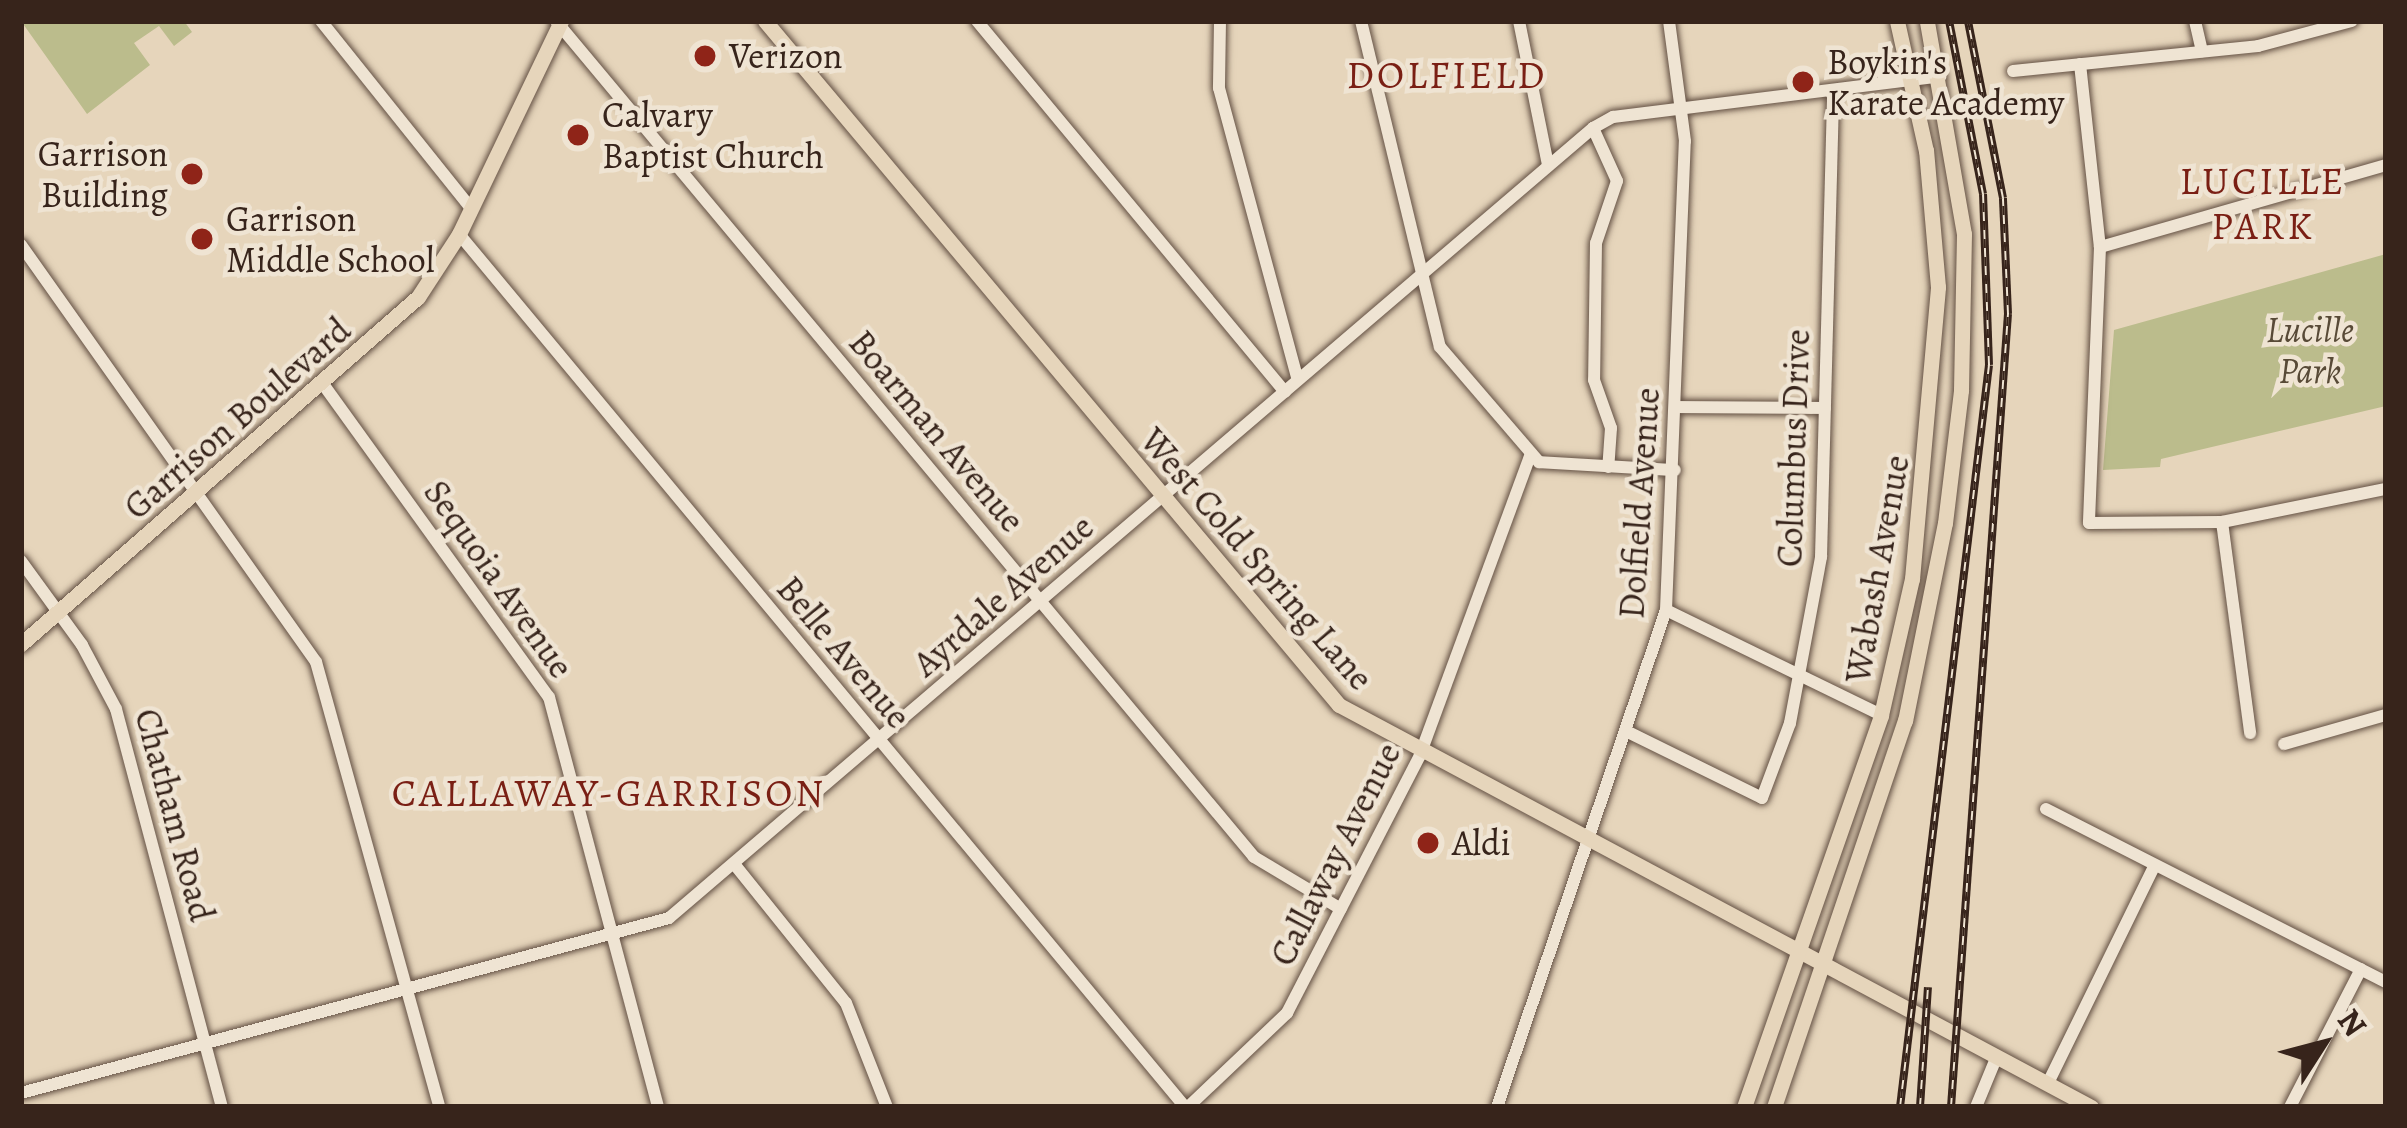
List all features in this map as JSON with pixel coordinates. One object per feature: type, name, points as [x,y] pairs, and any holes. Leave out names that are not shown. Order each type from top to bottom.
[{"type":"main road","name":"West Cold Spring Lane","points":[[766,21],[1339,705],[1420,755],[2091,1107]]},
{"type":"main road","name":"Wabash Avenue","points":[[1744,1107],[1881,715],[1912,579],[1937,334],[1936,234],[1898,21]]},
{"type":"main road","name":"Wabash Avenue","points":[[1774,1107],[1905,722],[1945,523],[1965,284],[1960,191],[1927,21]]},
{"type":"main road","name":"Garrison Boulevard","points":[[21,644],[418,297],[459,234],[559,22]]},
{"type":"street","points":[[321,21],[472,208]]},
{"type":"street","points":[[977,21],[1285,392]]},
{"type":"street","points":[[1220,21],[1219,88],[1298,380]]},
{"type":"street","points":[[1361,21],[1418,278],[1440,347],[1530,456],[1549,466],[1675,470]]},
{"type":"street","points":[[1519,21],[1548,165]]},
{"type":"street","name":"Dolfield Avenue","points":[[1497,1107],[1630,733],[1666,610],[1675,470],[1684,110],[1669,21]]},
{"type":"street","points":[[2195,21],[2202,51]]},
{"type":"street","points":[[2013,71],[2278,43],[2352,21]]},
{"type":"street","name":"Boarman Avenue","points":[[559,22],[1262,866],[1340,909]]},
{"type":"street","points":[[2080,64],[2100,247],[2089,524],[2222,522],[2386,488]]},
{"type":"street","name":"Ayrdale Avenue","points":[[21,1093],[669,918],[1593,128],[1613,117],[1940,76]]},
{"type":"street","name":"Columbus Drive","points":[[1630,733],[1762,798],[1802,679],[1821,557],[1833,90]]},
{"type":"street","points":[[1593,128],[1617,181],[1596,243],[1594,380],[1611,428],[1608,467]]},
{"type":"street","points":[[2100,247],[2386,165]]},
{"type":"street","name":"Belle Avenue","points":[[459,234],[1186,1107]]},
{"type":"street","points":[[21,245],[316,662],[439,1107]]},
{"type":"street","name":"Sequoia Avenue","points":[[323,384],[549,697],[658,1107]]},
{"type":"street","points":[[1676,407],[1825,408]]},
{"type":"street","name":"Callaway Avenue","points":[[1186,1107],[1278,1026],[1340,909],[1420,755],[1530,456]]},
{"type":"street","points":[[2222,522],[2250,733]]},
{"type":"street","name":"Chatham Road","points":[[21,561],[116,709],[222,1107]]},
{"type":"street","points":[[1666,610],[1881,715]]},
{"type":"street","points":[[2284,744],[2386,715]]},
{"type":"street","points":[[2046,809],[2386,982]]},
{"type":"street","points":[[735,865],[846,1003],[887,1107]]},
{"type":"street","points":[[2048,1083],[2154,867]]},
{"type":"street","points":[[2290,1107],[2361,969]]},
{"type":"street","points":[[1976,1107],[1997,1056]]},
{"type":"green space","points":[[21,21],[184,21],[192,32],[174,46],[159,26],[134,43],[150,65],[87,114]]},
{"type":"green space","name":"Lucille Park","points":[[2386,254],[2386,406],[2161,459],[2160,467],[2103,470],[2114,330]]},
{"type":"railway","points":[[1900,1107],[1989,365],[1983,194],[1949,21]]},
{"type":"railway","points":[[1951,1107],[2008,314],[2003,198],[1968,21]]},
{"type":"railway","points":[[1920,1107],[1928,987]]},
{"type":"place","name":"Verizon","points":[[705,56]]},
{"type":"place","name":"Boykin's Karate Academy","points":[[1803,82]]},
{"type":"place","name":"Calvary Baptist Church","points":[[578,135]]},
{"type":"place","name":"Garrison Building","points":[[192,174]]},
{"type":"place","name":"Garrison Middle School","points":[[202,239]]},
{"type":"place","name":"Aldi","points":[[1428,843]]},
{"type":"district","name":"DOLFIELD","points":[[1447,75]]},
{"type":"district","name":"LUCILLE PARK","points":[[2263,204]]},
{"type":"district","name":"CALLAWAY-GARRISON","points":[[609,793]]}]
